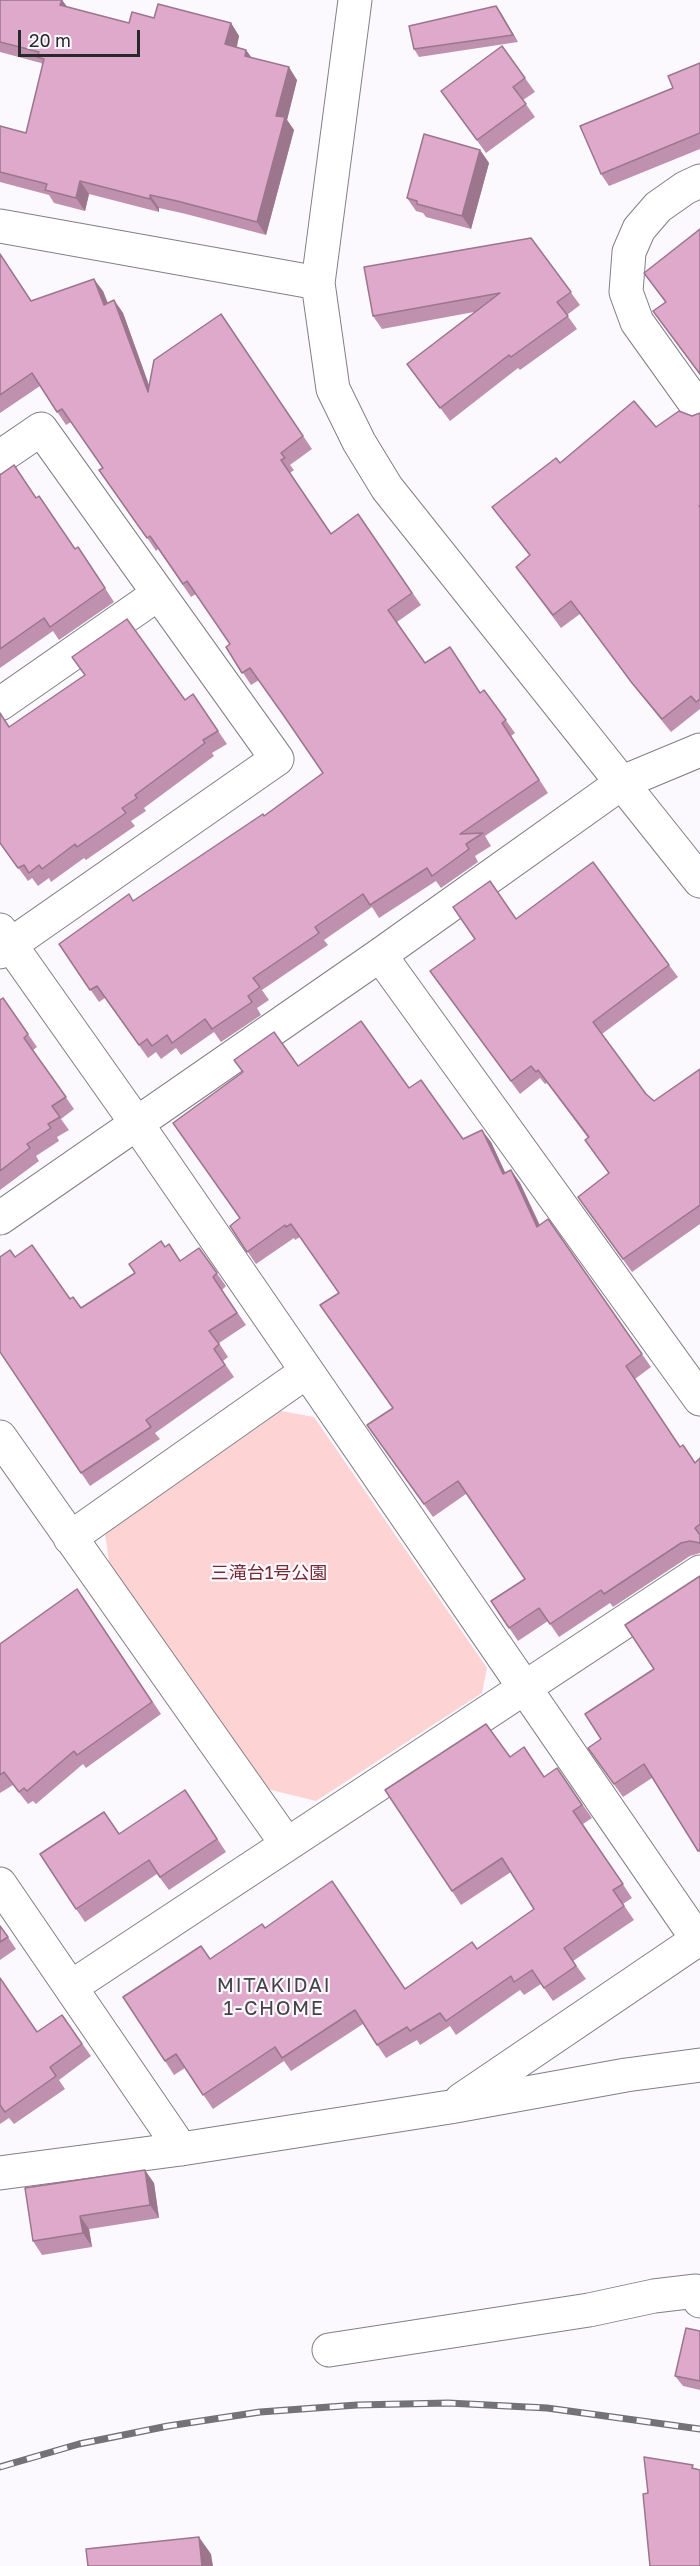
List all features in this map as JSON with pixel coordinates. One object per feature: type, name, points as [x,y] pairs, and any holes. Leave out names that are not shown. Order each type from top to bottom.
[{"type":"street","points":[[355,0],[318,283],[333,388],[359,442],[387,488],[700,881]]},
{"type":"street","points":[[700,181],[685,188],[658,207],[639,229],[630,252],[626,284],[626,292],[637,322],[700,410]]},
{"type":"street","points":[[0,226],[318,283]]},
{"type":"street","points":[[0,457],[41,429],[277,759],[3,943],[137,1124],[699,1939],[450,2107]]},
{"type":"street","points":[[0,704],[158,594]]},
{"type":"street","points":[[0,1218],[380,955],[623,782],[700,750]]},
{"type":"street","points":[[380,955],[700,1399]]},
{"type":"street","points":[[70,1538],[306,1372]]},
{"type":"street","points":[[0,1437],[286,1843]]},
{"type":"street","points":[[71,1987],[700,1572]]},
{"type":"street","points":[[0,1884],[181,2149]]},
{"type":"street","points":[[0,2173],[181,2149],[450,2107],[626,2075],[700,2065]]},
{"type":"street","points":[[329,2350],[589,2310],[654,2296],[696,2291],[700,2301]]},
{"type":"green space","name":"三滝台1号公園","points":[[281,1411],[314,1417],[487,1668],[482,1693],[316,1801],[267,1789],[110,1568],[105,1534]]},
{"type":"building","points":[[0,0],[62,0],[60,5],[129,23],[132,12],[154,18],[158,4],[231,23],[225,44],[246,50],[245,56],[289,67],[276,116],[285,117],[257,222],[177,201],[150,195],[150,199],[80,181],[76,198],[45,190],[47,184],[0,172],[0,126],[26,133],[44,59],[37,57],[39,52],[0,42]]},
{"type":"building","points":[[496,6],[513,35],[414,49],[409,26]]},
{"type":"building","points":[[502,46],[525,78],[513,87],[526,104],[477,140],[441,91]]},
{"type":"building","points":[[700,63],[700,133],[601,174],[580,126],[673,88],[668,76]]},
{"type":"building","points":[[424,134],[480,150],[462,216],[417,204],[417,201],[407,198]]},
{"type":"building","points":[[700,229],[700,374],[653,311],[666,302],[644,273]]},
{"type":"building","points":[[531,238],[571,292],[557,302],[568,316],[511,357],[509,355],[440,408],[407,364],[500,293],[373,316],[364,267]]},
{"type":"building","points":[[0,254],[31,301],[94,279],[104,305],[114,300],[148,392],[154,360],[221,314],[303,436],[281,453],[285,458],[281,460],[331,534],[358,514],[412,593],[388,610],[425,663],[450,647],[480,693],[484,690],[506,720],[502,723],[539,780],[460,834],[483,833],[466,844],[469,849],[432,876],[427,868],[370,905],[363,894],[315,927],[319,933],[253,978],[260,987],[248,996],[252,1002],[212,1029],[205,1019],[172,1043],[167,1035],[152,1046],[147,1039],[139,1045],[97,986],[90,990],[59,944],[129,894],[133,901],[263,814],[264,816],[323,773],[250,668],[242,673],[226,647],[230,644],[187,581],[183,584],[150,536],[147,538],[99,470],[103,468],[62,409],[57,412],[32,373],[0,395]]},
{"type":"building","points":[[634,401],[656,427],[679,411],[692,416],[700,413],[700,699],[696,702],[691,696],[662,719],[571,601],[553,615],[516,567],[530,555],[492,507],[556,458],[560,463]]},
{"type":"building","points":[[14,465],[36,498],[39,496],[75,549],[78,547],[105,588],[50,627],[44,618],[0,649],[0,475]]},
{"type":"building","points":[[127,619],[185,700],[193,694],[218,731],[203,740],[205,743],[135,795],[137,798],[122,808],[126,813],[77,847],[75,844],[42,869],[39,865],[29,873],[24,865],[18,868],[0,843],[0,713],[9,727],[85,675],[72,657]]},
{"type":"building","points":[[593,862],[669,965],[593,1022],[646,1094],[654,1101],[700,1069],[700,1205],[623,1259],[578,1197],[609,1173],[585,1140],[589,1137],[538,1070],[536,1072],[531,1066],[511,1081],[430,971],[475,939],[453,907],[490,881],[516,919]]},
{"type":"building","points":[[3,998],[28,1034],[24,1038],[66,1097],[52,1106],[60,1117],[48,1124],[51,1128],[27,1144],[30,1148],[0,1171],[0,1000]]},
{"type":"building","points":[[361,1021],[409,1088],[421,1080],[463,1139],[482,1130],[503,1174],[511,1170],[537,1227],[548,1219],[642,1354],[626,1366],[680,1447],[683,1445],[695,1463],[700,1458],[700,1524],[695,1528],[700,1535],[700,1543],[690,1541],[681,1543],[604,1594],[601,1590],[550,1624],[539,1608],[509,1628],[491,1601],[525,1579],[458,1481],[424,1504],[367,1425],[393,1408],[320,1305],[339,1293],[291,1224],[286,1227],[285,1225],[247,1252],[230,1226],[240,1218],[173,1123],[243,1072],[234,1060],[274,1032],[298,1066]]},
{"type":"building","points":[[161,1241],[165,1247],[169,1244],[180,1261],[199,1248],[217,1273],[213,1277],[237,1313],[209,1331],[219,1344],[214,1349],[225,1365],[146,1420],[151,1427],[81,1473],[0,1352],[0,1257],[10,1250],[15,1257],[32,1245],[70,1299],[73,1297],[81,1308],[135,1273],[129,1264]]},
{"type":"building","points":[[700,1576],[700,1850],[698,1851],[644,1764],[614,1784],[588,1748],[601,1739],[585,1714],[654,1669],[625,1625]]},
{"type":"building","points":[[77,1589],[152,1702],[77,1755],[74,1751],[27,1791],[24,1788],[19,1792],[4,1772],[0,1775],[0,1644]]},
{"type":"building","points":[[486,1724],[510,1757],[524,1747],[544,1777],[557,1768],[582,1805],[573,1811],[623,1884],[613,1890],[624,1906],[564,1948],[576,1966],[544,1988],[532,1970],[514,1982],[511,1976],[446,2021],[440,2013],[410,2031],[407,2027],[377,2045],[355,2010],[282,2058],[275,2047],[203,2095],[176,2054],[165,2061],[123,1997],[201,1946],[210,1959],[262,1924],[265,1928],[332,1881],[405,1989],[472,1942],[477,1949],[534,1909],[502,1858],[452,1891],[385,1790]]},
{"type":"building","points":[[185,1790],[217,1839],[160,1877],[149,1860],[76,1909],[40,1854],[104,1812],[119,1834]]},
{"type":"building","points":[[0,1926],[8,1937],[0,1942]]},
{"type":"building","points":[[0,1978],[37,2032],[62,2015],[82,2044],[50,2067],[56,2076],[5,2112],[0,2105]]},
{"type":"building","points":[[145,2170],[150,2205],[80,2216],[83,2233],[33,2241],[25,2188]]},
{"type":"building","points":[[686,2328],[700,2331],[700,2381],[675,2376]]},
{"type":"building","points":[[644,2457],[693,2465],[692,2468],[700,2470],[700,2566],[650,2566],[643,2494],[648,2493]]},
{"type":"building","points":[[199,2537],[202,2566],[88,2566],[86,2549]]},
{"type":"railway","points":[[0,2467],[79,2444],[168,2426],[260,2412],[357,2405],[448,2403],[547,2408],[700,2429]]},
{"type":"district","name":"MITAKIDAI 1-CHOME","points":[[274,1998]]}]
